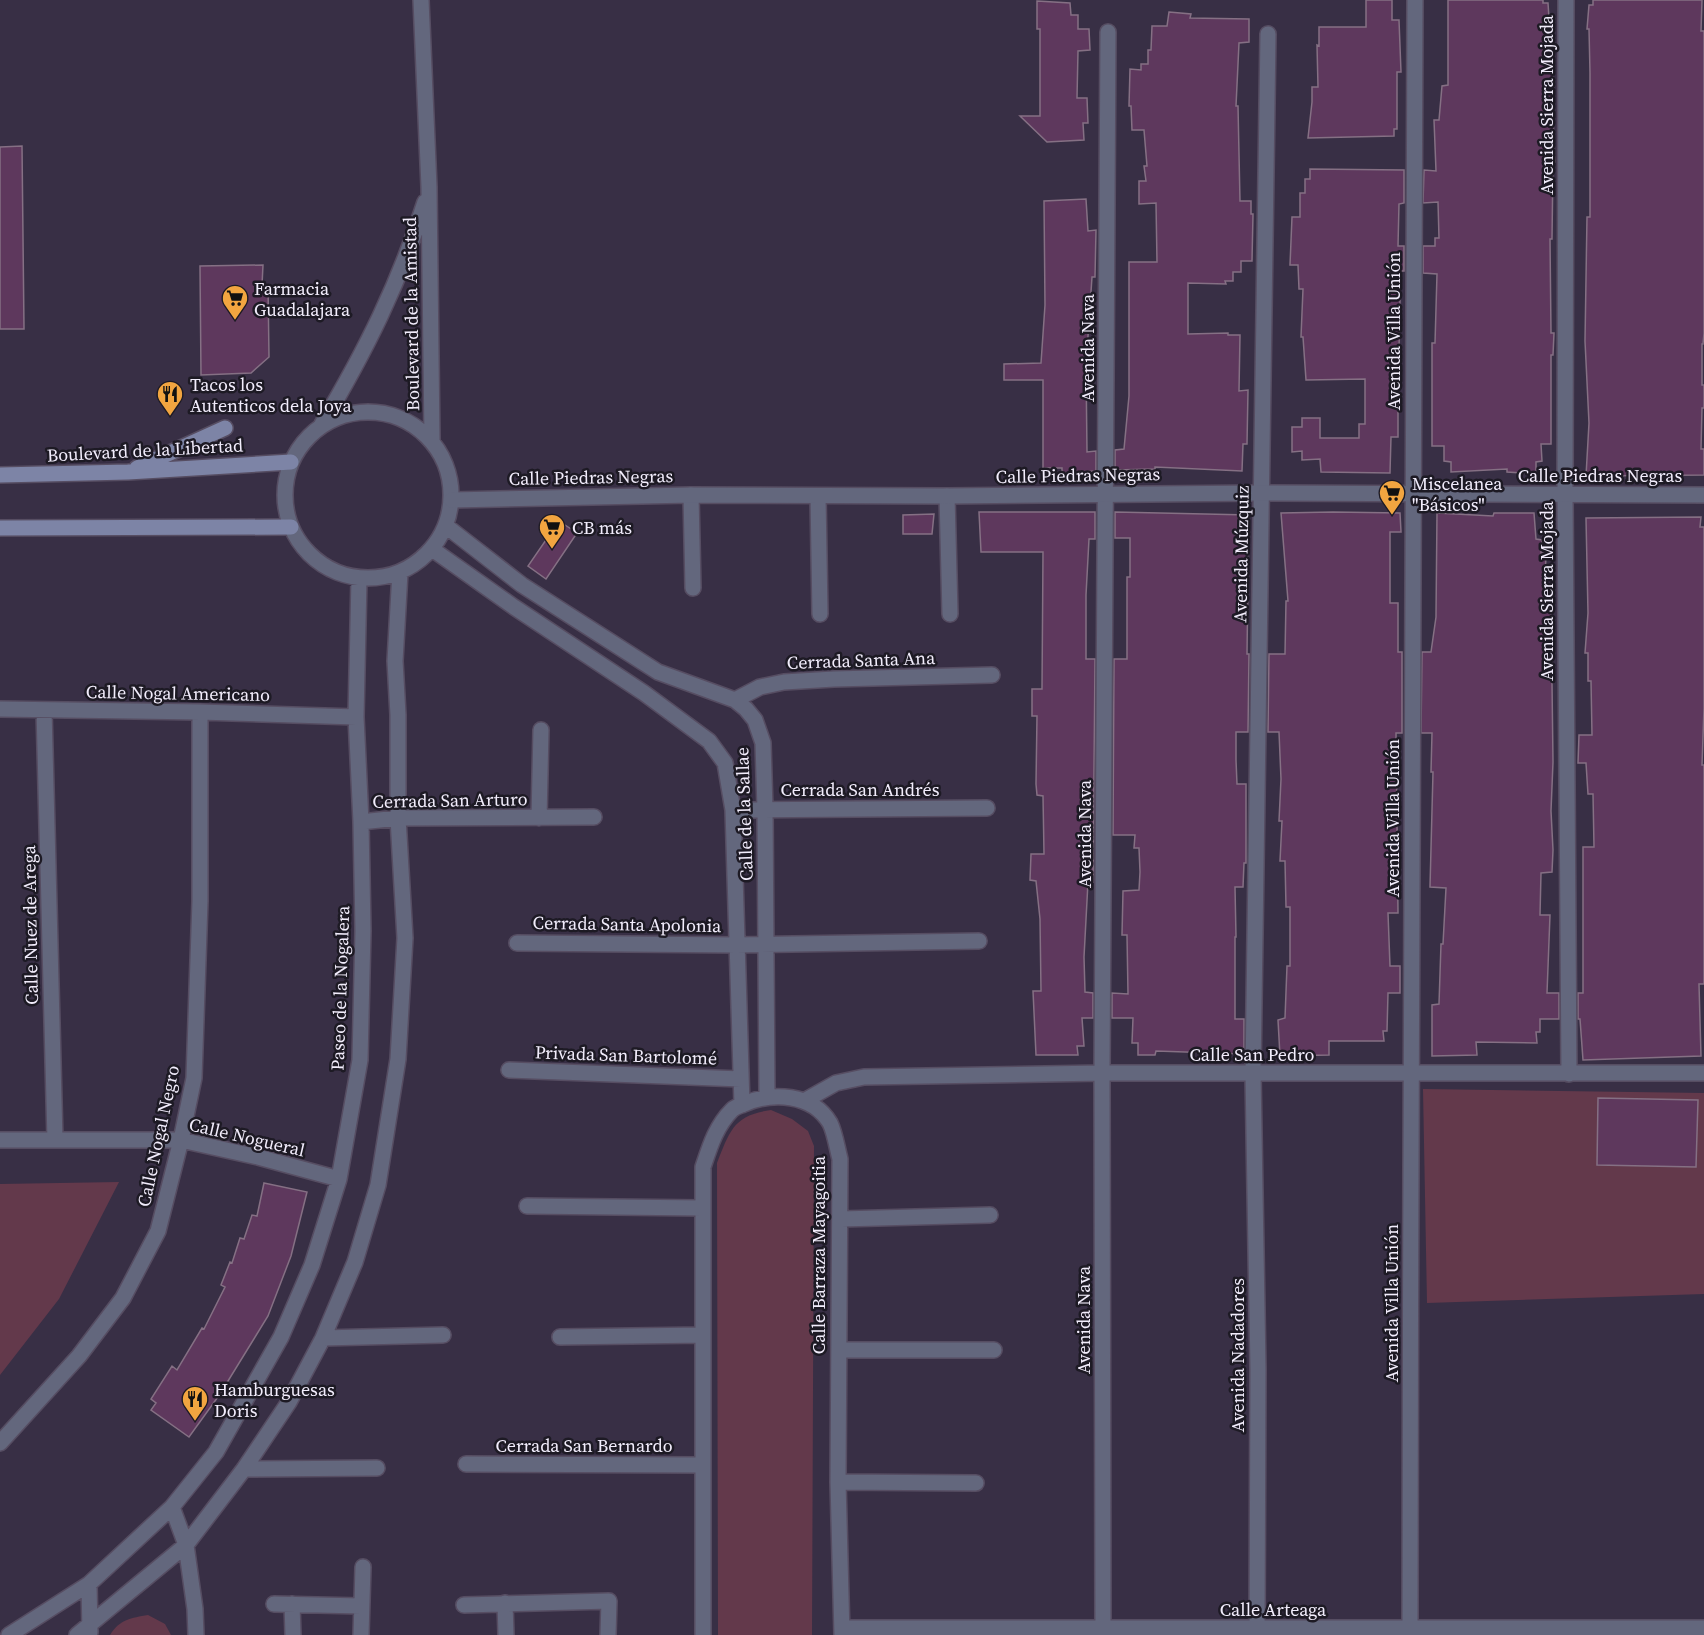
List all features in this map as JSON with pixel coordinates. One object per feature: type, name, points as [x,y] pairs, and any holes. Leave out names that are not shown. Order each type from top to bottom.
[{"type":"main road","points":[[128,472],[225,428]]},
{"type":"main road","name":"Boulevard de la Libertad","points":[[0,475],[128,472],[291,462]]},
{"type":"main road","points":[[0,528],[291,527]]},
{"type":"street","name":"Boulevard de la Amistad","points":[[421,0],[429,188],[432,440]]},
{"type":"street","name":"Avenida Villa Unión","points":[[1410,1632],[1411,494],[1415,0]]},
{"type":"street","name":"Avenida Sierra Mojada","points":[[1566,0],[1565,495],[1569,1074]]},
{"type":"street","name":"Avenida Nava","points":[[1103,1632],[1102,1073],[1108,32]]},
{"type":"street","name":"Avenida Múzquiz","points":[[1253,1074],[1268,34]]},
{"type":"street","name":"Boulevard de la Amistad","points":[[322,425],[355,369],[385,310],[410,250],[429,188]]},
{"type":"street","points":[[368,411],[392,414],[414,424],[432,440],[444,458],[450,478],[452,500],[446,526],[432,549],[417,562],[400,572],[387,576],[359,578],[342,574],[318,561],[299,543],[286,511],[286,478],[291,462],[300,447],[322,425],[344,414],[368,411]]},
{"type":"street","name":"Calle Piedras Negras","points":[[452,500],[691,495],[947,496],[1261,493],[1704,495]]},
{"type":"street","points":[[691,495],[693,588]]},
{"type":"street","points":[[818,496],[820,614]]},
{"type":"street","points":[[947,496],[950,614]]},
{"type":"street","name":"Calle de la Sallae","points":[[446,526],[522,585],[658,672],[735,700],[755,720],[763,743],[767,1097]]},
{"type":"street","name":"Calle de la Sallae","points":[[432,549],[514,607],[644,693],[709,741],[725,763],[733,810],[742,1105]]},
{"type":"street","points":[[86,1632],[186,1545],[244,1469],[289,1402],[323,1338],[355,1262],[378,1185],[398,1059],[405,938],[398,818],[398,715],[395,661],[400,572]]},
{"type":"street","name":"Paseo de la Nogalera","points":[[9,1635],[89,1584],[172,1507],[216,1452],[281,1337],[312,1265],[339,1179],[360,1060],[363,931],[356,717],[359,578]]},
{"type":"street","points":[[644,693],[658,672]]},
{"type":"street","name":"Cerrada Santa Ana","points":[[735,700],[760,687],[784,682],[992,675]]},
{"type":"street","name":"Calle Nogal Americano","points":[[0,709],[356,717]]},
{"type":"street","name":"Calle Nuez de Arega","points":[[44,710],[55,1140]]},
{"type":"street","name":"Calle Nogal Negro","points":[[0,1443],[80,1356],[123,1298],[158,1232],[194,1078],[200,900],[200,712]]},
{"type":"street","name":"Cerrada San Arturo","points":[[539,818],[542,730]]},
{"type":"street","name":"Cerrada San Andrés","points":[[733,810],[987,808]]},
{"type":"street","name":"Cerrada San Arturo","points":[[361,822],[398,818],[594,818]]},
{"type":"street","name":"Cerrada Santa Apolonia","points":[[517,943],[766,945],[979,941]]},
{"type":"street","name":"Privada San Bartolomé","points":[[509,1070],[741,1079]]},
{"type":"street","name":"Calle San Pedro","points":[[804,1101],[836,1083],[864,1077],[1102,1073],[1704,1073]]},
{"type":"street","name":"Avenida Nadadores","points":[[1253,1074],[1258,1369],[1257,1631]]},
{"type":"street","points":[[703,1635],[703,1167],[715,1132],[733,1108],[767,1097],[781,1096],[804,1101]]},
{"type":"street","name":"Calle Barraza Mayagoitia","points":[[804,1101],[818,1110],[830,1124],[840,1159],[838,1482],[842,1631]]},
{"type":"street","name":"Calle Nogueral","points":[[0,1140],[181,1140],[258,1157],[339,1179]]},
{"type":"street","points":[[527,1206],[702,1208]]},
{"type":"street","points":[[841,1219],[990,1215]]},
{"type":"street","points":[[323,1338],[443,1335]]},
{"type":"street","points":[[560,1337],[702,1335]]},
{"type":"street","points":[[839,1350],[994,1350]]},
{"type":"street","name":"Cerrada San Bernardo","points":[[466,1464],[702,1465]]},
{"type":"street","points":[[244,1469],[376,1468]]},
{"type":"street","points":[[838,1482],[976,1483]]},
{"type":"street","points":[[172,1507],[186,1545],[195,1609],[196,1635]]},
{"type":"street","points":[[361,1635],[363,1567]]},
{"type":"street","points":[[86,1632],[89,1584]]},
{"type":"street","points":[[464,1605],[609,1601],[609,1635]]},
{"type":"street","points":[[505,1603],[506,1635]]},
{"type":"street","points":[[274,1604],[361,1605]]},
{"type":"street","points":[[292,1604],[293,1635]]},
{"type":"street","name":"Calle Arteaga","points":[[842,1631],[1560,1632],[1704,1628]]},
{"type":"shaded area","points":[[1423,1089],[1704,1093],[1704,1294],[1427,1303]]},
{"type":"shaded area","points":[[771,1110],[792,1119],[808,1131],[814,1146],[812,1635],[718,1635],[717,1163],[730,1133],[741,1120],[759,1112]]},
{"type":"shaded area","points":[[119,1182],[59,1299],[0,1375],[0,1184]]},
{"type":"shaded area","points":[[148,1615],[165,1624],[171,1635],[110,1635],[122,1622]]},
{"type":"building","points":[[1366,0],[1392,0],[1392,20],[1399,20],[1401,72],[1397,72],[1397,129],[1394,129],[1394,136],[1308,138],[1312,87],[1318,87],[1319,27],[1366,27]]},
{"type":"building","points":[[1448,0],[1543,0],[1543,3],[1548,3],[1554,95],[1552,95],[1555,162],[1553,162],[1552,239],[1550,239],[1551,333],[1554,333],[1553,355],[1551,355],[1551,444],[1541,444],[1542,461],[1536,462],[1536,474],[1507,472],[1507,469],[1451,472],[1451,462],[1444,461],[1444,446],[1432,446],[1432,343],[1435,343],[1437,274],[1423,273],[1423,246],[1435,246],[1435,238],[1439,238],[1438,202],[1423,203],[1424,170],[1436,171],[1434,120],[1439,120],[1442,86],[1448,85]]},
{"type":"building","points":[[1593,0],[1702,0],[1701,31],[1704,31],[1704,333],[1702,385],[1704,385],[1704,408],[1702,408],[1701,449],[1704,449],[1704,475],[1586,476],[1589,423],[1585,341],[1587,217],[1590,217],[1590,73],[1589,29],[1587,29],[1589,5],[1593,5]]},
{"type":"building","points":[[1037,1],[1070,3],[1071,15],[1078,15],[1078,29],[1089,29],[1090,50],[1078,51],[1077,98],[1087,98],[1088,123],[1083,123],[1084,140],[1047,142],[1020,116],[1040,116],[1040,29],[1037,29]]},
{"type":"building","points":[[1169,12],[1191,14],[1190,18],[1249,19],[1249,42],[1239,43],[1236,106],[1238,106],[1240,201],[1251,201],[1251,214],[1253,214],[1252,261],[1241,261],[1241,272],[1233,272],[1233,281],[1225,281],[1226,284],[1188,283],[1188,334],[1240,335],[1239,391],[1248,390],[1247,444],[1243,444],[1242,471],[1155,467],[1155,469],[1115,470],[1115,450],[1124,449],[1129,396],[1129,262],[1157,262],[1156,203],[1139,204],[1139,181],[1146,181],[1144,166],[1147,166],[1144,130],[1132,130],[1131,106],[1129,106],[1130,69],[1141,70],[1141,64],[1148,64],[1152,26],[1167,26]]},
{"type":"building","points":[[22,146],[24,329],[0,329],[0,147]]},
{"type":"building","points":[[1310,169],[1404,170],[1404,203],[1399,204],[1398,246],[1404,246],[1404,271],[1401,271],[1399,352],[1391,352],[1393,407],[1398,407],[1398,437],[1391,437],[1390,473],[1321,472],[1320,459],[1302,460],[1302,451],[1292,452],[1292,427],[1302,427],[1302,418],[1320,418],[1320,438],[1359,438],[1359,424],[1365,424],[1365,379],[1306,380],[1303,337],[1301,337],[1303,289],[1299,289],[1298,265],[1290,265],[1292,217],[1300,217],[1300,193],[1305,193],[1305,179],[1310,179]]},
{"type":"building","points":[[1086,199],[1088,231],[1096,230],[1095,277],[1092,277],[1086,366],[1087,452],[1096,451],[1096,471],[1062,473],[1062,468],[1043,468],[1043,380],[1004,380],[1004,364],[1041,363],[1045,305],[1044,201]]},
{"type":"building","name":"Farmacia Guadalajara","points":[[263,265],[262,285],[268,285],[269,357],[251,373],[201,375],[200,266]]},
{"type":"building","points":[[979,512],[1095,512],[1095,539],[1089,539],[1086,595],[1086,659],[1095,659],[1093,882],[1088,882],[1084,957],[1085,992],[1093,993],[1093,1018],[1082,1018],[1084,1046],[1077,1046],[1078,1055],[1036,1055],[1033,991],[1041,991],[1040,919],[1036,881],[1030,880],[1031,854],[1044,854],[1043,796],[1037,795],[1037,716],[1032,716],[1032,689],[1042,689],[1043,552],[981,552]]},
{"type":"building","points":[[1115,512],[1249,515],[1248,732],[1236,732],[1237,784],[1246,784],[1246,863],[1244,863],[1243,887],[1235,887],[1235,1019],[1244,1019],[1244,1054],[1156,1051],[1155,1055],[1138,1055],[1138,1043],[1132,1043],[1133,1018],[1112,1018],[1112,993],[1128,994],[1127,935],[1122,935],[1123,891],[1139,890],[1140,872],[1139,848],[1134,848],[1135,835],[1113,835],[1114,659],[1127,659],[1127,577],[1130,577],[1130,538],[1115,538]]},
{"type":"building","points":[[1281,513],[1400,513],[1401,532],[1390,532],[1390,603],[1398,603],[1398,652],[1402,652],[1402,733],[1396,733],[1398,913],[1388,913],[1390,966],[1400,966],[1400,993],[1388,993],[1387,1031],[1383,1031],[1384,1041],[1329,1041],[1329,1055],[1280,1056],[1278,1020],[1285,1018],[1287,966],[1290,966],[1290,907],[1286,907],[1285,861],[1280,861],[1282,821],[1279,821],[1281,779],[1279,732],[1268,732],[1269,654],[1285,654],[1286,601],[1288,601]]},
{"type":"building","points":[[1437,513],[1493,516],[1494,513],[1534,513],[1536,539],[1542,540],[1541,553],[1546,553],[1545,586],[1549,586],[1548,603],[1551,603],[1553,850],[1552,872],[1541,873],[1540,915],[1550,915],[1547,993],[1559,993],[1559,1019],[1540,1019],[1540,1032],[1536,1032],[1537,1043],[1476,1042],[1477,1055],[1432,1056],[1432,1005],[1439,1004],[1446,888],[1430,887],[1432,733],[1421,733],[1422,652],[1431,652],[1436,617]]},
{"type":"building","points":[[934,514],[932,534],[903,534],[903,515]]},
{"type":"building","points":[[1701,517],[1700,527],[1704,527],[1702,765],[1704,765],[1704,984],[1699,984],[1701,1056],[1583,1060],[1580,1019],[1578,1019],[1578,993],[1583,993],[1583,847],[1594,847],[1593,794],[1588,794],[1586,763],[1578,763],[1579,735],[1592,735],[1591,681],[1588,681],[1588,653],[1585,653],[1588,613],[1586,518]]},
{"type":"building","name":"CB más","points":[[559,521],[577,533],[546,579],[528,566]]},
{"type":"building","points":[[1598,1098],[1698,1100],[1696,1167],[1597,1165]]},
{"type":"building","points":[[264,1183],[307,1192],[291,1256],[268,1316],[220,1394],[189,1437],[151,1410],[156,1403],[151,1399],[172,1366],[177,1370],[202,1328],[204,1329],[225,1287],[221,1285],[230,1262],[232,1263],[240,1238],[244,1239],[252,1215],[257,1216]]},
{"type":"place","name":"Farmacia Guadalajara","points":[[235,321]]},
{"type":"place","name":"Tacos los Autenticos dela Joya","points":[[170,417]]},
{"type":"place","name":"Miscelanea \"Básicos\"","points":[[1392,516]]},
{"type":"place","name":"CB más","points":[[552,550]]},
{"type":"place","name":"Hamburguesas Doris","points":[[195,1422]]}]
